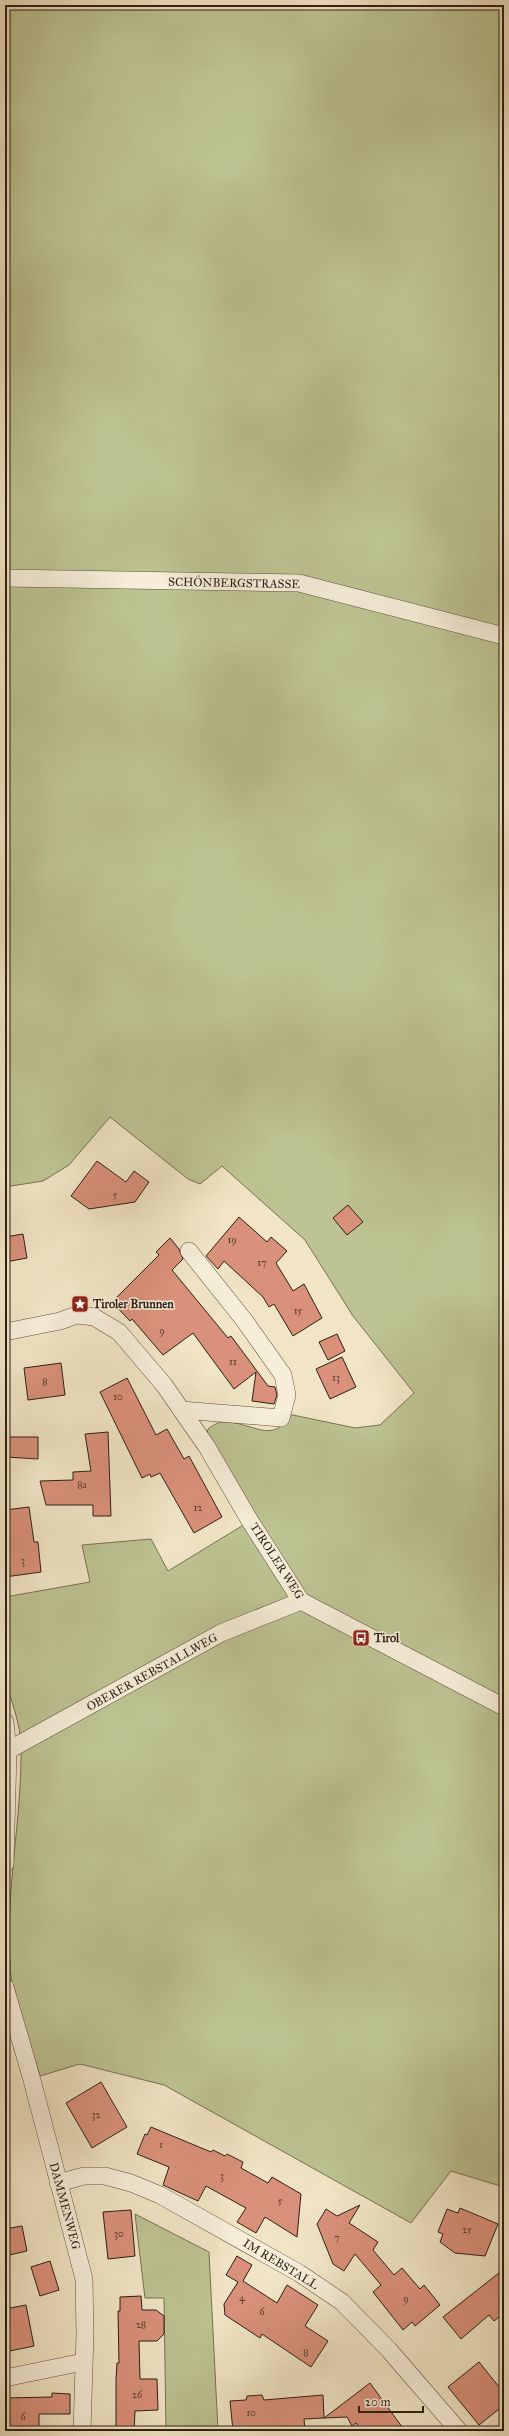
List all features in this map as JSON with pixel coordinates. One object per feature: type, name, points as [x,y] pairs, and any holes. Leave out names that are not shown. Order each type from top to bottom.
[{"type":"street","name":"SCHÖNBERGSTRASSE","points":[[5,578],[299,583],[504,636]]},
{"type":"street","points":[[181,1410],[281,1418],[287,1395],[283,1375],[244,1320],[188,1251]]},
{"type":"street","name":"TIROLER WEG","points":[[5,1332],[60,1321],[77,1315],[94,1317],[118,1332],[164,1385],[207,1447],[250,1521],[301,1601],[504,1707]]},
{"type":"street","name":"OBERER REBSTALLWEG","points":[[7,1752],[221,1633],[301,1601]]},
{"type":"street","points":[[5,1722],[7,1752],[5,1864]]},
{"type":"street","name":"DAMMENWEG","points":[[5,1987],[10,2021],[58,2183],[84,2279],[85,2316],[82,2431]]},
{"type":"street","name":"IM REBSTALL","points":[[58,2183],[91,2176],[105,2176],[131,2183],[160,2195],[299,2273],[342,2302],[389,2350],[459,2431]]},
{"type":"street","points":[[5,2378],[83,2362]]},
{"type":"green space","points":[[5,5],[504,5],[504,2187],[451,2171],[411,2223],[164,2085],[80,2064],[40,2076],[17,2007],[11,1979],[9,1938],[10,1910],[21,1774],[21,1738],[4,1668],[3,1648],[5,1597],[90,1582],[82,1545],[151,1539],[168,1571],[250,1521],[207,1434],[208,1429],[217,1423],[231,1422],[268,1431],[276,1429],[283,1424],[288,1414],[355,1428],[380,1425],[414,1393],[353,1316],[305,1240],[222,1166],[200,1184],[188,1179],[110,1117],[69,1165],[43,1181],[5,1187]]},
{"type":"green space","points":[[135,2214],[209,2252],[218,2431],[166,2431],[164,2298],[145,2298]]},
{"type":"building","points":[[97,1161],[126,1182],[134,1171],[149,1182],[135,1202],[89,1209],[71,1196]]},
{"type":"building","points":[[348,1205],[363,1222],[347,1235],[333,1218]]},
{"type":"building","points":[[239,1217],[267,1242],[271,1237],[287,1251],[276,1263],[293,1291],[304,1284],[322,1318],[293,1336],[274,1304],[269,1307],[263,1297],[224,1261],[218,1269],[206,1256]]},
{"type":"building","points":[[23,1234],[27,1258],[5,1262],[5,1237]]},
{"type":"building","points":[[170,1238],[179,1249],[183,1259],[172,1270],[228,1338],[231,1336],[268,1386],[275,1387],[277,1395],[274,1404],[252,1401],[256,1372],[234,1389],[193,1333],[163,1355],[132,1319],[130,1321],[112,1302],[159,1255],[156,1252]]},
{"type":"building","points":[[337,1334],[345,1351],[328,1360],[319,1342]]},
{"type":"building","points":[[342,1357],[356,1387],[330,1399],[316,1369]]},
{"type":"building","points":[[61,1363],[65,1395],[28,1400],[24,1368]]},
{"type":"building","points":[[127,1378],[156,1435],[167,1429],[184,1459],[189,1456],[222,1517],[194,1533],[160,1473],[151,1477],[150,1474],[142,1478],[100,1392]]},
{"type":"building","points":[[108,1432],[111,1516],[93,1516],[93,1505],[46,1505],[40,1481],[73,1480],[73,1472],[91,1471],[85,1434]]},
{"type":"building","points":[[7,1437],[38,1437],[38,1459],[6,1457]]},
{"type":"building","points":[[29,1507],[34,1542],[38,1542],[41,1572],[5,1577],[5,1510]]},
{"type":"building","points":[[101,2082],[127,2127],[92,2148],[66,2103]]},
{"type":"building","points":[[151,2127],[211,2152],[213,2150],[225,2156],[227,2154],[243,2162],[241,2168],[268,2183],[272,2177],[301,2194],[297,2237],[265,2217],[256,2233],[237,2222],[246,2208],[206,2186],[198,2201],[163,2185],[169,2167],[137,2154],[145,2134],[147,2135]]},
{"type":"building","points":[[360,2205],[349,2223],[378,2242],[373,2250],[394,2275],[402,2268],[420,2289],[424,2285],[440,2305],[415,2326],[412,2322],[403,2330],[373,2292],[381,2285],[355,2254],[344,2271],[333,2264],[317,2224],[326,2209],[337,2216]]},
{"type":"building","points":[[460,2208],[498,2224],[485,2256],[455,2253],[440,2242],[443,2234],[438,2232],[447,2209],[458,2213]]},
{"type":"building","points":[[131,2210],[135,2256],[108,2259],[103,2212]]},
{"type":"building","points":[[22,2226],[27,2251],[5,2256],[5,2229]]},
{"type":"building","points":[[237,2256],[252,2265],[243,2281],[277,2303],[287,2285],[318,2305],[305,2326],[328,2341],[311,2367],[262,2334],[260,2338],[225,2315],[224,2304],[238,2282],[226,2275]]},
{"type":"building","points":[[50,2261],[59,2290],[40,2296],[31,2267]]},
{"type":"building","points":[[504,2269],[504,2313],[494,2321],[489,2315],[461,2339],[443,2317]]},
{"type":"building","points":[[141,2296],[142,2310],[156,2310],[164,2316],[164,2334],[157,2341],[139,2341],[140,2379],[157,2379],[158,2410],[135,2411],[134,2431],[116,2431],[116,2379],[117,2363],[119,2363],[118,2311],[120,2311],[120,2297]]},
{"type":"building","points":[[26,2305],[34,2346],[5,2352],[5,2309]]},
{"type":"building","points":[[479,2362],[504,2393],[504,2405],[479,2425],[448,2387]]},
{"type":"building","points":[[370,2383],[405,2431],[361,2431],[356,2423],[352,2426],[347,2417],[324,2418]]},
{"type":"building","points":[[52,2393],[70,2394],[70,2414],[39,2414],[39,2431],[7,2431],[5,2398],[52,2397]]},
{"type":"building","points":[[262,2395],[264,2400],[323,2395],[324,2418],[304,2419],[305,2431],[233,2431],[230,2401],[246,2400],[247,2396]]},
{"type":"place","name":"Tiroler Brunnen","points":[[80,1304]]},
{"type":"place","name":"Tirol","points":[[361,1638]]}]
